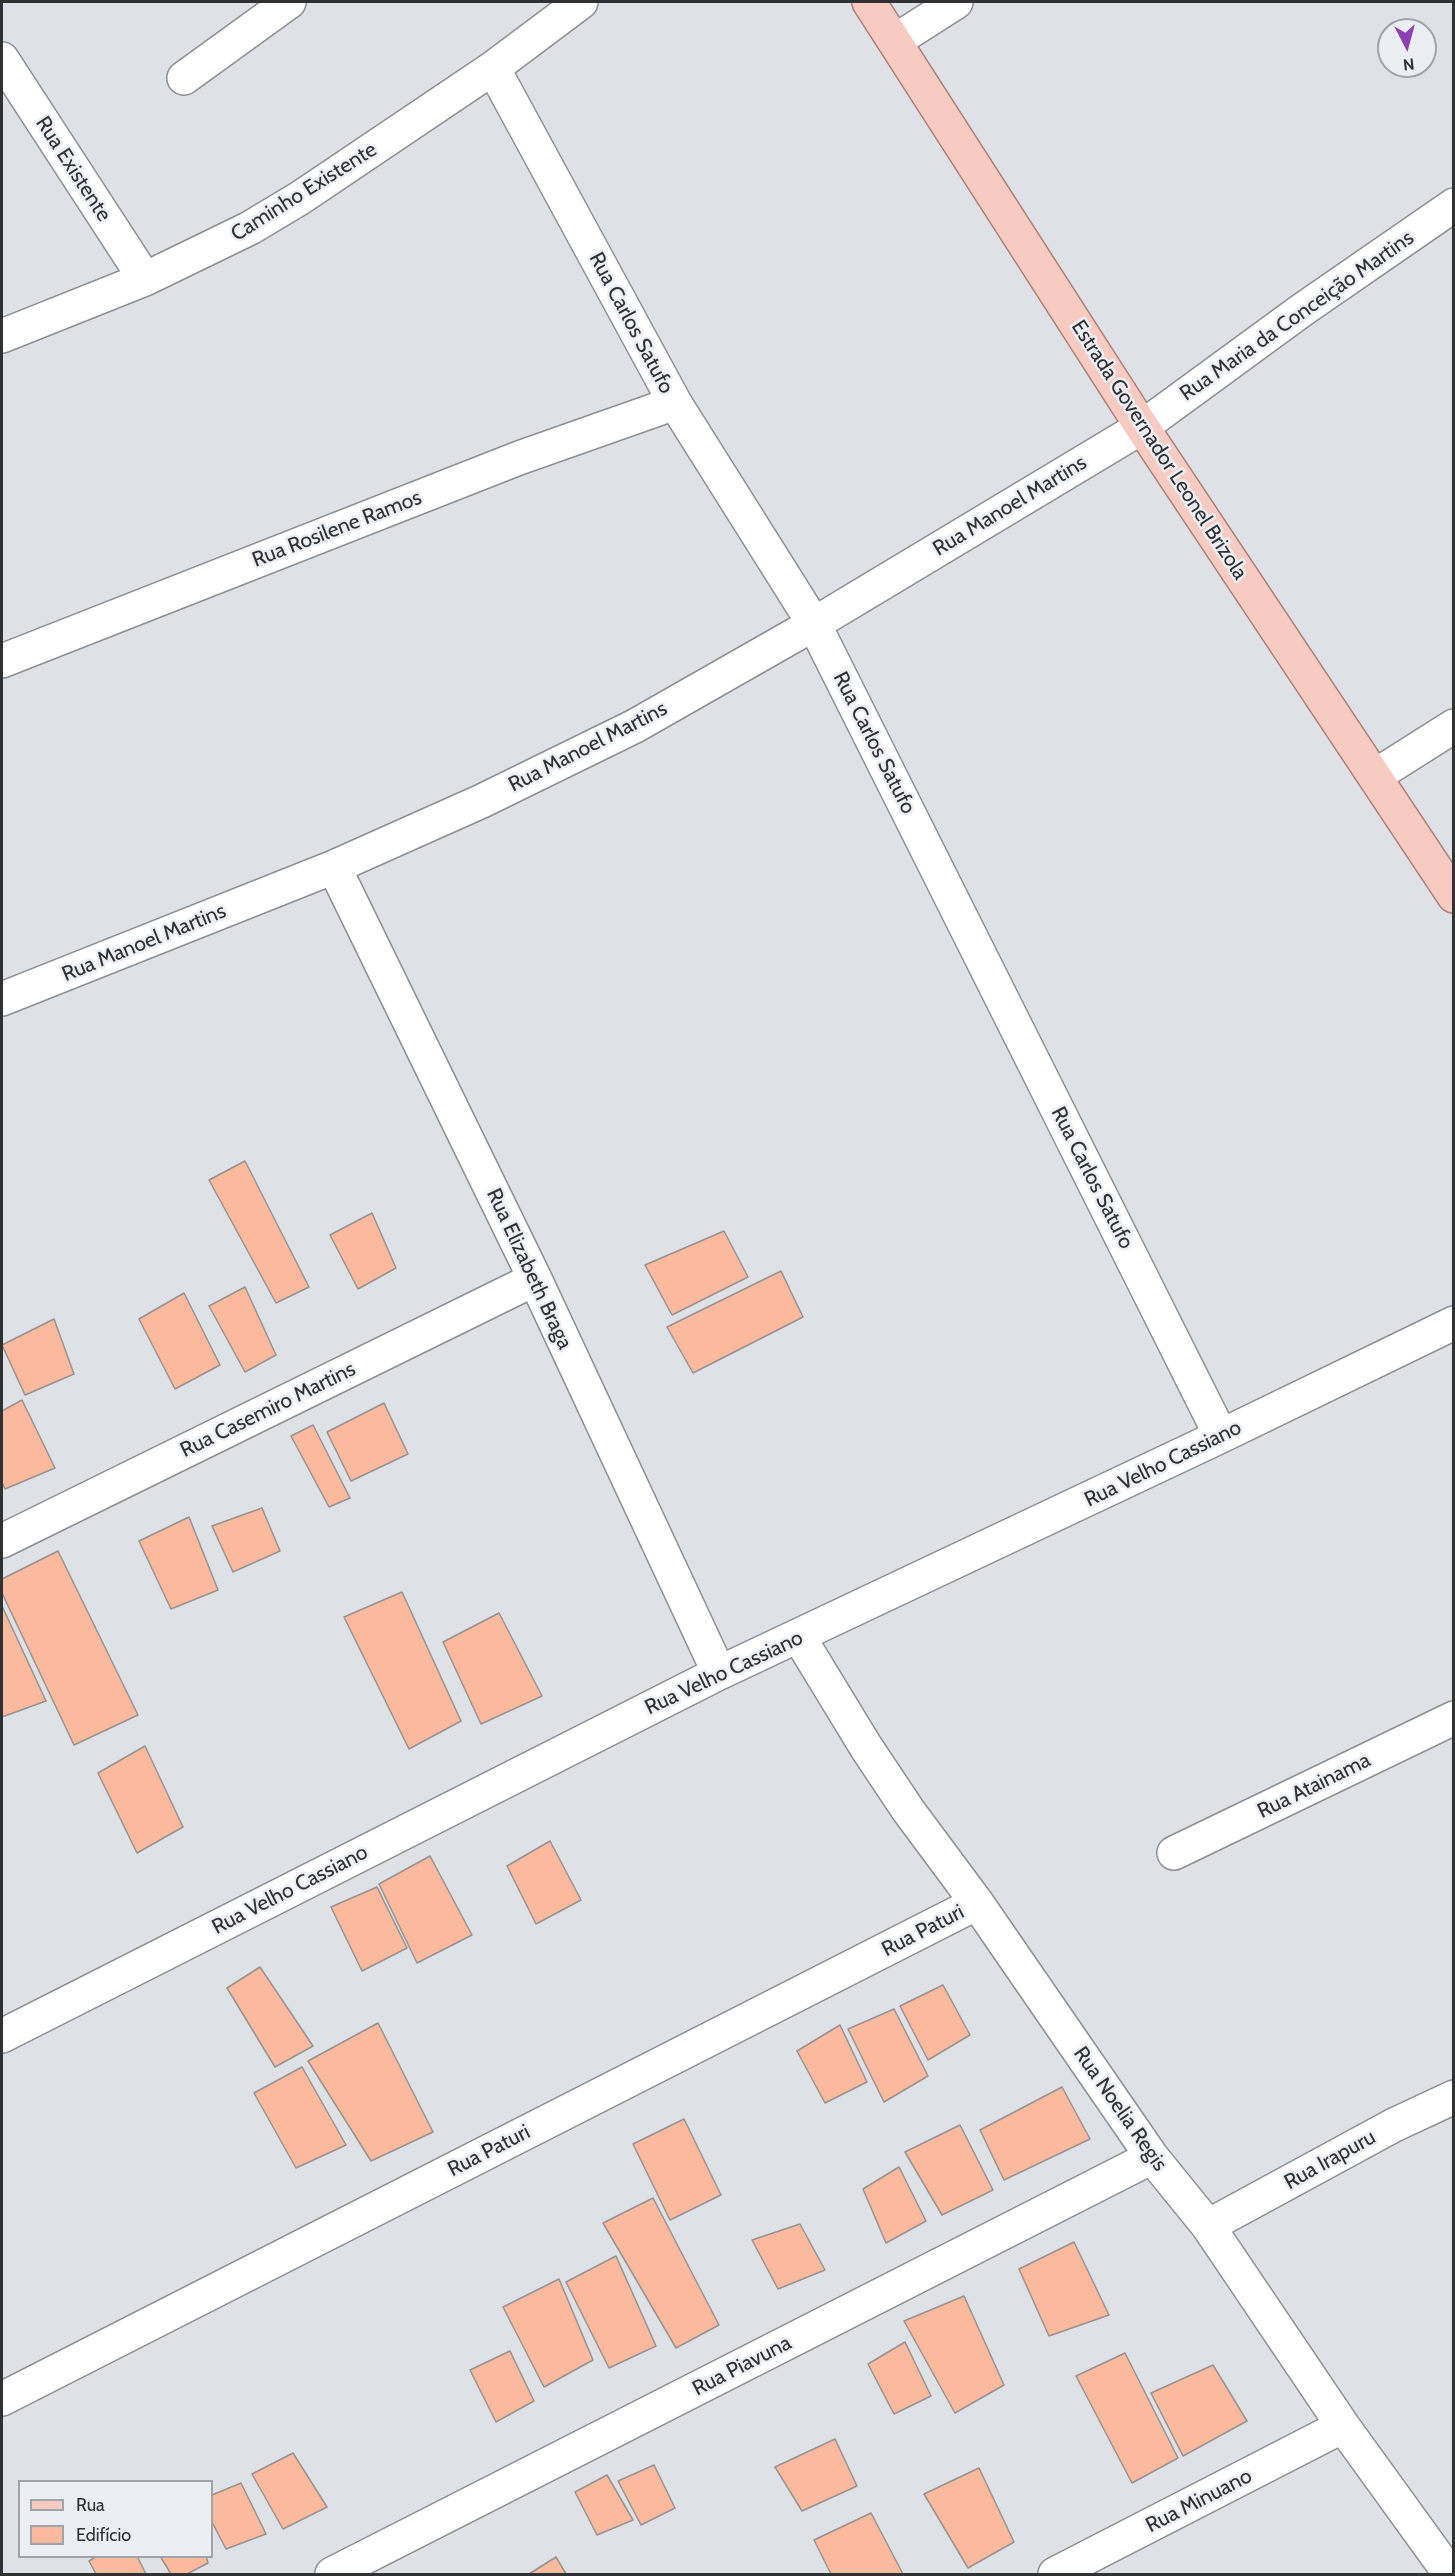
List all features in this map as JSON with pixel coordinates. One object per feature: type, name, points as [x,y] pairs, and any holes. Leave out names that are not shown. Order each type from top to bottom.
[{"type":"main road","name":"Estrada Governador Leonel Brizola","points":[[869,2],[1142,427],[1454,896]]},
{"type":"street","points":[[184,78],[289,2]]},
{"type":"street","name":"Caminho Existente","points":[[2,336],[145,279],[250,228],[290,204],[494,68],[581,2]]},
{"type":"street","points":[[895,41],[956,2]]},
{"type":"street","name":"Rua Existente","points":[[2,59],[145,279]]},
{"type":"street","name":"Rua Carlos Satufo","points":[[494,68],[675,403],[814,624],[1221,1436]]},
{"type":"street","name":"Rua Maria da Conceição Martins","points":[[1142,427],[1302,310],[1454,205]]},
{"type":"street","name":"Rua Rosilene Ramos","points":[[2,661],[519,458],[675,403]]},
{"type":"street","name":"Rua Manoel Martins","points":[[2,999],[334,867],[482,801],[635,726],[814,624],[1142,427]]},
{"type":"street","points":[[1375,776],[1454,726]]},
{"type":"street","name":"Rua Elizabeth Braga","points":[[334,867],[536,1279],[718,1673]]},
{"type":"street","name":"Rua Casemiro Martins","points":[[2,1541],[536,1279]]},
{"type":"street","name":"Rua Velho Cassiano","points":[[2,2036],[718,1673],[799,1637],[1454,1323]]},
{"type":"street","name":"Rua Noelia Regis","points":[[799,1637],[908,1810],[977,1904],[1152,2157],[1208,2226],[1343,2426],[1450,2574]]},
{"type":"street","name":"Rua Atainama","points":[[1174,1853],[1454,1718]]},
{"type":"street","name":"Rua Paturi","points":[[2,2399],[977,1904]]},
{"type":"street","name":"Rua Irapuru","points":[[1208,2226],[1394,2125],[1454,2097]]},
{"type":"street","name":"Rua Piavuna","points":[[332,2574],[1152,2157]]},
{"type":"street","name":"Rua Minuano","points":[[1064,2573],[1343,2426]]},
{"type":"building","points":[[245,1161],[309,1287],[276,1303],[209,1180]]},
{"type":"building","points":[[372,1213],[396,1268],[358,1289],[330,1235]]},
{"type":"building","points":[[724,1231],[748,1277],[672,1315],[645,1265]]},
{"type":"building","points":[[781,1271],[803,1317],[693,1373],[667,1327]]},
{"type":"building","points":[[245,1287],[276,1355],[245,1372],[209,1306]]},
{"type":"building","points":[[184,1293],[220,1365],[175,1389],[139,1319]]},
{"type":"building","points":[[54,1319],[74,1374],[25,1395],[2,1345]]},
{"type":"building","points":[[22,1400],[55,1468],[5,1489],[2,1482],[2,1411]]},
{"type":"building","points":[[384,1403],[408,1454],[351,1481],[327,1432]]},
{"type":"building","points":[[313,1425],[350,1498],[329,1507],[291,1436]]},
{"type":"building","points":[[262,1508],[280,1551],[233,1572],[212,1526]]},
{"type":"building","points":[[189,1517],[218,1590],[171,1609],[139,1541]]},
{"type":"building","points":[[58,1551],[138,1715],[74,1745],[2,1593],[2,1579]]},
{"type":"building","points":[[402,1592],[461,1721],[409,1749],[344,1617]]},
{"type":"building","points":[[2,1606],[46,1701],[2,1717]]},
{"type":"building","points":[[499,1613],[542,1696],[481,1724],[443,1642]]},
{"type":"building","points":[[145,1746],[183,1827],[137,1853],[98,1773]]},
{"type":"building","points":[[550,1841],[581,1900],[536,1924],[507,1866]]},
{"type":"building","points":[[430,1856],[472,1935],[417,1963],[379,1884]]},
{"type":"building","points":[[377,1887],[407,1948],[362,1971],[331,1907]]},
{"type":"building","points":[[260,1967],[313,2046],[275,2067],[227,1988]]},
{"type":"building","points":[[943,1985],[970,2035],[928,2060],[900,2006]]},
{"type":"building","points":[[894,2009],[928,2076],[884,2102],[848,2029]]},
{"type":"building","points":[[378,2023],[433,2132],[371,2161],[308,2061]]},
{"type":"building","points":[[840,2025],[867,2082],[825,2103],[797,2051]]},
{"type":"building","points":[[302,2067],[346,2145],[296,2168],[254,2093]]},
{"type":"building","points":[[1062,2087],[1090,2139],[1004,2180],[980,2130]]},
{"type":"building","points":[[684,2119],[721,2195],[670,2220],[633,2144]]},
{"type":"building","points":[[960,2125],[993,2190],[942,2215],[905,2152]]},
{"type":"building","points":[[899,2167],[926,2221],[886,2243],[863,2189]]},
{"type":"building","points":[[653,2198],[719,2325],[676,2348],[603,2223]]},
{"type":"building","points":[[800,2224],[825,2270],[778,2289],[752,2240]]},
{"type":"building","points":[[1074,2242],[1109,2315],[1049,2336],[1019,2269]]},
{"type":"building","points":[[616,2256],[656,2346],[609,2368],[566,2282]]},
{"type":"building","points":[[559,2279],[593,2360],[544,2387],[503,2307]]},
{"type":"building","points":[[964,2296],[1004,2385],[955,2413],[904,2321]]},
{"type":"building","points":[[905,2342],[931,2396],[894,2414],[868,2364]]},
{"type":"building","points":[[510,2351],[534,2401],[496,2422],[470,2370]]},
{"type":"building","points":[[1125,2353],[1178,2458],[1132,2483],[1076,2376]]},
{"type":"building","points":[[1213,2365],[1247,2421],[1183,2456],[1151,2393]]},
{"type":"building","points":[[835,2439],[857,2486],[802,2511],[775,2467]]},
{"type":"building","points":[[293,2453],[327,2507],[283,2529],[252,2474]]},
{"type":"building","points":[[654,2465],[675,2508],[641,2525],[618,2481]]},
{"type":"building","points":[[979,2468],[1014,2542],[968,2568],[924,2494]]},
{"type":"building","points":[[607,2475],[633,2520],[597,2535],[575,2492]]},
{"type":"building","points":[[241,2483],[266,2534],[226,2549],[213,2524],[213,2495]]},
{"type":"building","points":[[871,2513],[903,2574],[831,2574],[814,2540]]},
{"type":"building","points":[[556,2557],[566,2574],[529,2574]]},
{"type":"building","points":[[94,2558],[138,2558],[146,2574],[96,2574],[89,2561]]},
{"type":"building","points":[[161,2558],[207,2558],[208,2563],[187,2574],[171,2574]]}]
